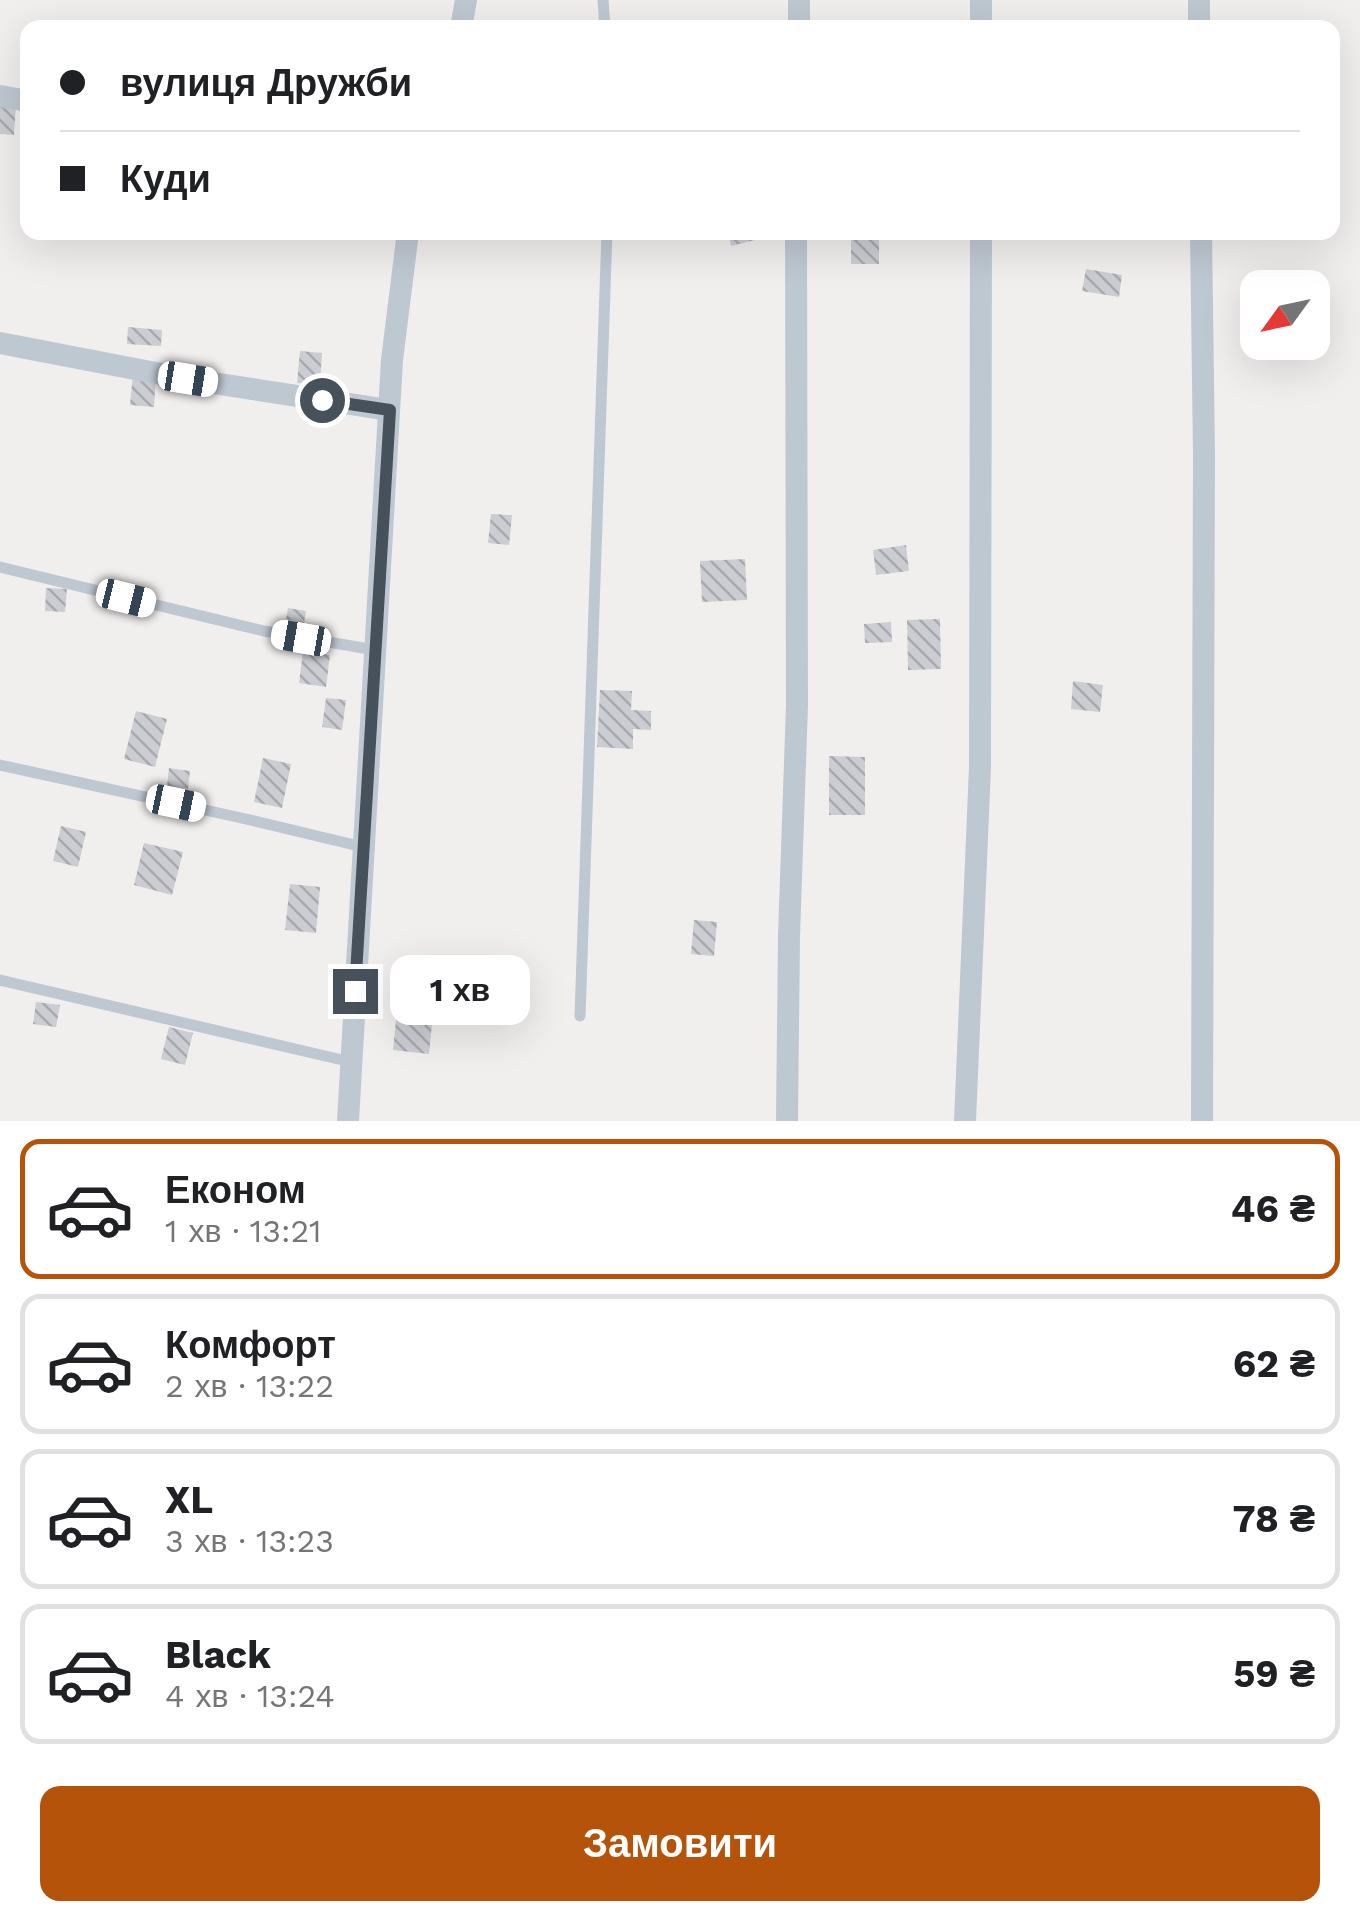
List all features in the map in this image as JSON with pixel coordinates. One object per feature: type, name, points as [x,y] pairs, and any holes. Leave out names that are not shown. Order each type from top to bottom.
[{"type":"street","points":[[348,1121],[392,360],[407,240]]},
{"type":"street","points":[[787,1121],[797,704],[796,240]]},
{"type":"street","points":[[964,1121],[980,767],[981,240]]},
{"type":"street","points":[[1201,240],[1202,1121]]},
{"type":"street","points":[[0,343],[188,379],[390,410]]},
{"type":"lane","points":[[580,1016],[607,240]]},
{"type":"lane","points":[[0,567],[264,631],[375,650]]},
{"type":"lane","points":[[0,765],[363,847]]},
{"type":"lane","points":[[0,980],[350,1062]]},
{"type":"building","points":[[0,104],[16,105],[14,135],[0,134]]},
{"type":"building","points":[[730,240],[755,240],[731,246]]},
{"type":"building","points":[[851,240],[879,240],[879,264],[851,264]]},
{"type":"building","points":[[1086,269],[1122,275],[1119,297],[1082,291]]},
{"type":"building","points":[[128,327],[162,330],[161,346],[127,344]]},
{"type":"building","points":[[300,351],[322,353],[320,385],[297,383]]},
{"type":"building","points":[[133,374],[156,376],[154,407],[130,405]]},
{"type":"building","points":[[491,514],[512,515],[509,545],[488,543]]},
{"type":"building","points":[[906,545],[909,571],[876,575],[873,550]]},
{"type":"building","points":[[745,559],[747,600],[702,602],[700,561]]},
{"type":"building","points":[[46,588],[67,589],[65,612],[45,611]]},
{"type":"building","points":[[288,608],[306,611],[304,623],[286,619]]},
{"type":"building","points":[[940,619],[941,669],[908,670],[907,620]]},
{"type":"building","points":[[891,622],[892,642],[865,643],[864,624]]},
{"type":"building","points":[[303,651],[330,655],[326,687],[299,683]]},
{"type":"building","points":[[1073,681],[1103,685],[1100,712],[1071,709]]},
{"type":"building","points":[[600,690],[632,691],[631,710],[651,711],[651,730],[633,729],[633,749],[597,747]]},
{"type":"building","points":[[326,698],[346,700],[342,730],[322,727]]},
{"type":"building","points":[[136,711],[167,719],[155,767],[124,759]]},
{"type":"building","points":[[829,756],[865,757],[865,815],[829,815]]},
{"type":"building","points":[[263,758],[291,764],[282,808],[254,802]]},
{"type":"building","points":[[169,768],[190,771],[188,789],[167,786]]},
{"type":"building","points":[[61,826],[86,832],[78,867],[53,861]]},
{"type":"building","points":[[144,843],[183,852],[172,895],[134,885]]},
{"type":"building","points":[[290,884],[320,887],[316,933],[285,930]]},
{"type":"building","points":[[694,920],[717,922],[714,956],[691,954]]},
{"type":"building","points":[[398,1000],[434,1004],[429,1054],[393,1050]]},
{"type":"building","points":[[36,1002],[60,1005],[56,1027],[33,1024]]},
{"type":"building","points":[[169,1027],[193,1033],[185,1065],[161,1059]]},
{"type":"route","points":[[322,400],[390,410],[355,991]]}]
